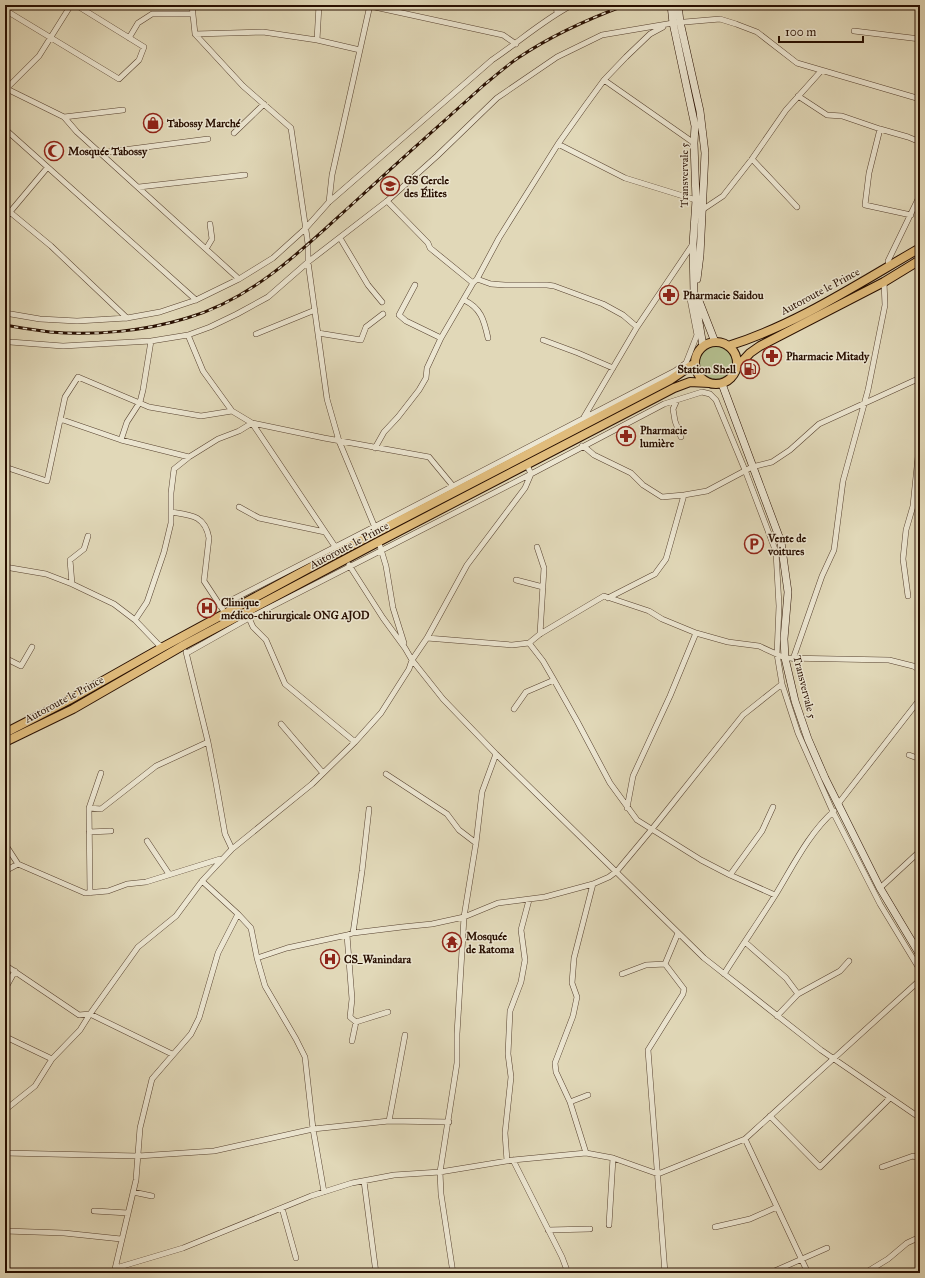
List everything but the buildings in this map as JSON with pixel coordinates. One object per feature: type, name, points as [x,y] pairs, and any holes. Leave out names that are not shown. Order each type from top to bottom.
[{"type":"main road","name":"Transvervale 5","points":[[671,5],[700,111],[705,153],[700,255],[697,278],[700,305],[714,342]]},
{"type":"main road","name":"Transvervale 5","points":[[678,5],[677,23],[695,126],[694,143],[696,200],[692,244],[694,293],[703,346]]},
{"type":"main road","name":"Autoroute le Prince","points":[[728,346],[765,332],[835,297],[920,248]]},
{"type":"main road","name":"Autoroute le Prince","points":[[737,367],[750,352],[760,346],[884,282],[920,260]]},
{"type":"main road","points":[[714,342],[722,343],[728,346],[736,355],[737,367],[732,378],[722,384],[709,383],[699,376],[695,363],[696,357],[703,346],[714,342]]},
{"type":"main road","name":"Autoroute le Prince","points":[[5,733],[69,700],[337,549],[655,385],[670,380],[695,363]]},
{"type":"main road","name":"Autoroute le Prince","points":[[5,742],[73,709],[184,645],[346,559],[380,545],[527,465],[613,425],[674,388],[690,382],[709,383]]},
{"type":"main road","name":"Transvervale 5","points":[[722,384],[749,469],[781,542],[788,592],[784,638],[785,658],[795,701],[808,739],[825,778],[880,888],[920,955]]},
{"type":"street","points":[[71,5],[39,56],[5,89],[64,117],[77,132],[239,279]]},
{"type":"street","points":[[5,10],[119,79],[139,60],[144,47],[76,5]]},
{"type":"street","points":[[192,5],[195,34],[243,86],[291,128],[308,244],[308,262],[327,399],[339,441],[376,530],[453,486],[583,418],[655,385],[686,363],[697,335],[690,299],[694,293]]},
{"type":"street","points":[[317,40],[319,5]]},
{"type":"street","points":[[329,202],[332,175],[370,5],[503,35],[516,44]]},
{"type":"street","points":[[556,5],[557,13]]},
{"type":"street","points":[[5,313],[40,319],[77,322],[127,318],[160,312],[196,300],[239,279],[273,258],[305,229],[329,202],[492,60],[557,13],[572,5]]},
{"type":"street","points":[[129,38],[138,24],[152,14],[192,14]]},
{"type":"street","points":[[5,341],[63,346],[151,341],[188,335],[210,327],[268,297],[308,262],[387,201],[437,156],[497,98],[557,57],[602,35],[677,23],[720,19],[757,32],[797,63],[920,99]]},
{"type":"street","points":[[375,448],[384,432],[398,418],[419,390],[426,378],[427,368],[441,338],[499,238],[558,144],[604,80],[655,30],[677,23]]},
{"type":"street","points":[[854,31],[920,39]]},
{"type":"street","points":[[195,34],[262,32],[317,40],[360,50]]},
{"type":"street","points":[[702,210],[723,196],[752,159],[786,110],[821,71]]},
{"type":"street","points":[[604,80],[694,143]]},
{"type":"street","points":[[798,96],[827,115],[842,116],[880,129],[908,136],[920,142]]},
{"type":"street","points":[[234,132],[264,104]]},
{"type":"street","points":[[64,117],[123,110]]},
{"type":"street","points":[[5,129],[196,300]]},
{"type":"street","points":[[880,129],[868,173],[865,205],[911,215]]},
{"type":"street","points":[[100,153],[208,138]]},
{"type":"street","points":[[558,144],[625,178],[696,200]]},
{"type":"street","points":[[752,159],[797,207]]},
{"type":"street","points":[[5,218],[47,168]]},
{"type":"street","points":[[138,187],[245,175]]},
{"type":"street","points":[[890,265],[888,261],[920,195]]},
{"type":"street","points":[[387,201],[428,242],[430,248],[475,281],[498,285],[554,286],[603,304],[624,315],[637,327]]},
{"type":"street","points":[[5,208],[51,246],[127,318]]},
{"type":"street","points":[[206,249],[212,239],[210,224]]},
{"type":"street","points":[[340,238],[368,285],[382,302]]},
{"type":"street","points":[[583,418],[637,327],[692,244]]},
{"type":"street","points":[[793,659],[822,576],[834,550],[842,481],[868,390],[885,305],[884,282]]},
{"type":"street","points":[[415,285],[398,315],[406,321],[441,338]]},
{"type":"street","points":[[5,290],[5,299]]},
{"type":"street","points":[[464,300],[472,304],[479,312],[483,319],[488,338]]},
{"type":"street","points":[[256,334],[314,310]]},
{"type":"street","points":[[318,333],[361,340],[366,327],[383,314]]},
{"type":"street","points":[[188,335],[203,371],[232,411]]},
{"type":"street","points":[[543,340],[613,368]]},
{"type":"street","points":[[121,440],[127,422],[140,402],[151,341]]},
{"type":"street","points":[[5,467],[47,481],[65,398],[78,377],[149,407],[201,416],[235,411],[252,423],[337,549],[220,606]]},
{"type":"street","points":[[582,446],[587,448],[594,455],[631,473],[643,485],[662,497],[707,491],[749,469],[772,462],[790,450],[819,424],[920,378]]},
{"type":"street","points":[[187,653],[249,618],[350,567],[380,545],[530,474],[582,446],[613,425],[664,404],[702,392],[710,394],[716,400],[749,469],[776,552],[779,606],[777,654],[782,684],[798,733],[833,812],[880,904],[920,970]]},
{"type":"street","points":[[677,400],[673,409],[675,421],[681,437]]},
{"type":"street","points":[[60,419],[121,440],[189,457]]},
{"type":"street","points":[[135,620],[147,602],[171,523],[171,493],[174,470],[189,457],[218,438],[239,431],[252,423],[375,448],[429,457],[453,486]]},
{"type":"street","points":[[908,596],[903,558],[906,530],[912,506],[920,437]]},
{"type":"street","points":[[5,1110],[35,1086],[52,1059],[80,1030],[138,947],[176,916],[202,881],[222,858],[232,848],[323,773],[355,742],[381,713],[409,669],[412,660],[427,638],[467,565],[524,488],[530,474],[527,465]]},
{"type":"street","points":[[608,598],[656,574],[666,559],[684,495]]},
{"type":"street","points":[[239,506],[259,518],[325,532]]},
{"type":"street","points":[[171,512],[196,516],[202,521],[208,531],[209,538],[204,581],[225,613]]},
{"type":"street","points":[[72,584],[69,562],[85,548],[88,536]]},
{"type":"street","points":[[380,545],[386,566],[393,608],[405,648]]},
{"type":"street","points":[[537,547],[544,568],[540,634]]},
{"type":"street","points":[[346,559],[383,618],[412,660],[443,699],[496,754],[617,871],[678,933],[704,958],[777,1016],[834,1059],[920,1118]]},
{"type":"street","points":[[5,567],[46,574],[72,584],[114,604],[135,620],[158,644],[163,647]]},
{"type":"street","points":[[516,580],[542,587]]},
{"type":"street","points":[[427,638],[512,645],[529,643],[540,634],[604,596],[649,611],[662,619],[696,633],[728,642],[759,646],[785,658],[889,660],[913,666],[920,670]]},
{"type":"street","points":[[249,618],[253,627],[266,640],[285,684],[355,742]]},
{"type":"street","points":[[627,808],[634,776],[670,696],[696,633]]},
{"type":"street","points":[[529,643],[543,661],[554,680],[610,783],[636,820],[700,860],[775,895]]},
{"type":"street","points":[[184,645],[208,742],[225,834],[232,848]]},
{"type":"street","points":[[5,658],[20,666],[32,647]]},
{"type":"street","points":[[514,709],[526,692],[554,680]]},
{"type":"street","points":[[257,958],[287,948],[353,933],[402,926],[432,924],[464,917],[498,903],[545,897],[593,884],[609,877],[617,871],[652,829],[744,715],[782,684]]},
{"type":"street","points":[[724,974],[775,895],[794,862],[817,829],[839,806],[920,699]]},
{"type":"street","points":[[281,724],[323,773]]},
{"type":"street","points":[[89,808],[101,809],[156,766],[208,742]]},
{"type":"street","points":[[453,1273],[441,1194],[440,1172],[457,1063],[457,1034],[464,917],[476,843],[482,792],[496,754]]},
{"type":"street","points":[[909,755],[920,759]]},
{"type":"street","points":[[90,893],[89,808],[101,773]]},
{"type":"street","points":[[386,774],[446,814],[459,830],[476,843]]},
{"type":"street","points":[[730,875],[762,831],[773,807]]},
{"type":"street","points":[[353,933],[369,809]]},
{"type":"street","points":[[89,832],[111,831]]},
{"type":"street","points":[[147,841],[170,874]]},
{"type":"street","points":[[5,844],[18,864],[85,893],[108,891],[127,884],[146,882],[222,858]]},
{"type":"street","points":[[880,888],[920,851]]},
{"type":"street","points":[[5,871],[18,864]]},
{"type":"street","points":[[202,881],[238,914],[250,928],[265,986],[305,1057],[313,1129],[324,1192]]},
{"type":"street","points":[[586,1153],[570,1102],[556,1072],[554,1063],[573,1016],[577,997],[572,983],[574,958],[593,884]]},
{"type":"street","points":[[507,1161],[505,1133],[511,1077],[508,1054],[510,1011],[521,982],[525,960],[521,930],[529,900]]},
{"type":"street","points":[[115,1270],[136,1180],[140,1128],[152,1079],[172,1054],[191,1034],[199,1018],[218,953],[238,914]]},
{"type":"street","points":[[665,964],[678,933]]},
{"type":"street","points":[[347,935],[352,999],[350,1017],[356,1022]]},
{"type":"street","points":[[745,942],[786,978],[798,994]]},
{"type":"street","points":[[777,1016],[798,994],[840,971],[849,961]]},
{"type":"street","points":[[622,974],[646,965],[665,964]]},
{"type":"street","points":[[665,964],[684,989],[683,994],[648,1050],[665,1273]]},
{"type":"street","points":[[5,965],[80,1015],[90,1014],[172,1054]]},
{"type":"street","points":[[5,989],[15,971]]},
{"type":"street","points":[[115,1270],[183,1248],[324,1192],[352,1183],[394,1175],[440,1172],[513,1160],[586,1153],[613,1158],[658,1174],[745,1139],[920,980]]},
{"type":"street","points":[[356,1022],[388,1012]]},
{"type":"street","points":[[352,1041],[356,1022]]},
{"type":"street","points":[[389,1121],[405,1035]]},
{"type":"street","points":[[8,1038],[52,1059]]},
{"type":"street","points":[[570,1102],[588,1095]]},
{"type":"street","points":[[770,1116],[820,1167],[890,1098]]},
{"type":"street","points":[[5,1153],[138,1156],[214,1151],[313,1129],[389,1121],[449,1122]]},
{"type":"street","points":[[745,1139],[808,1273]]},
{"type":"street","points":[[882,1167],[913,1156],[920,1159]]},
{"type":"street","points":[[609,1225],[613,1158]]},
{"type":"street","points":[[513,1160],[562,1257],[568,1273]]},
{"type":"street","points":[[364,1181],[376,1273]]},
{"type":"street","points":[[133,1192],[152,1196]]},
{"type":"street","points":[[715,1227],[750,1219],[777,1207]]},
{"type":"street","points":[[282,1208],[296,1258]]},
{"type":"street","points":[[94,1211],[128,1213]]},
{"type":"street","points":[[548,1230],[590,1229]]},
{"type":"street","points":[[5,1231],[64,1233],[122,1239]]},
{"type":"street","points":[[865,1273],[888,1259],[908,1243],[920,1237]]},
{"type":"street","points":[[770,1273],[827,1248]]},
{"type":"green space","points":[[713,345],[719,345],[728,350],[732,356],[732,368],[728,374],[719,379],[713,379],[704,374],[699,365],[699,359],[704,350]]},
{"type":"railway","points":[[5,325],[67,333],[102,333],[137,329],[187,318],[212,309],[236,297],[258,284],[320,234],[509,64],[557,35],[626,5]]},
{"type":"place","name":"Tabossy Marché","points":[[153,123]]},
{"type":"place","name":"Mosquée Tabossy","points":[[54,151]]},
{"type":"place","name":"GS Cercle des Élites","points":[[390,186]]},
{"type":"place","name":"Pharmacie Saidou","points":[[669,295]]},
{"type":"place","name":"Pharmacie Mitady","points":[[772,356]]},
{"type":"place","name":"Station Shell","points":[[750,369]]},
{"type":"place","name":"Pharmacie lumière","points":[[626,436]]},
{"type":"place","name":"Vente de voitures","points":[[754,544]]},
{"type":"place","name":"Clinique médico-chirurgicale ONG AJOD","points":[[207,608]]},
{"type":"place","name":"Mosquée de Ratoma","points":[[452,942]]},
{"type":"place","name":"CS_Wanindara","points":[[330,959]]}]
